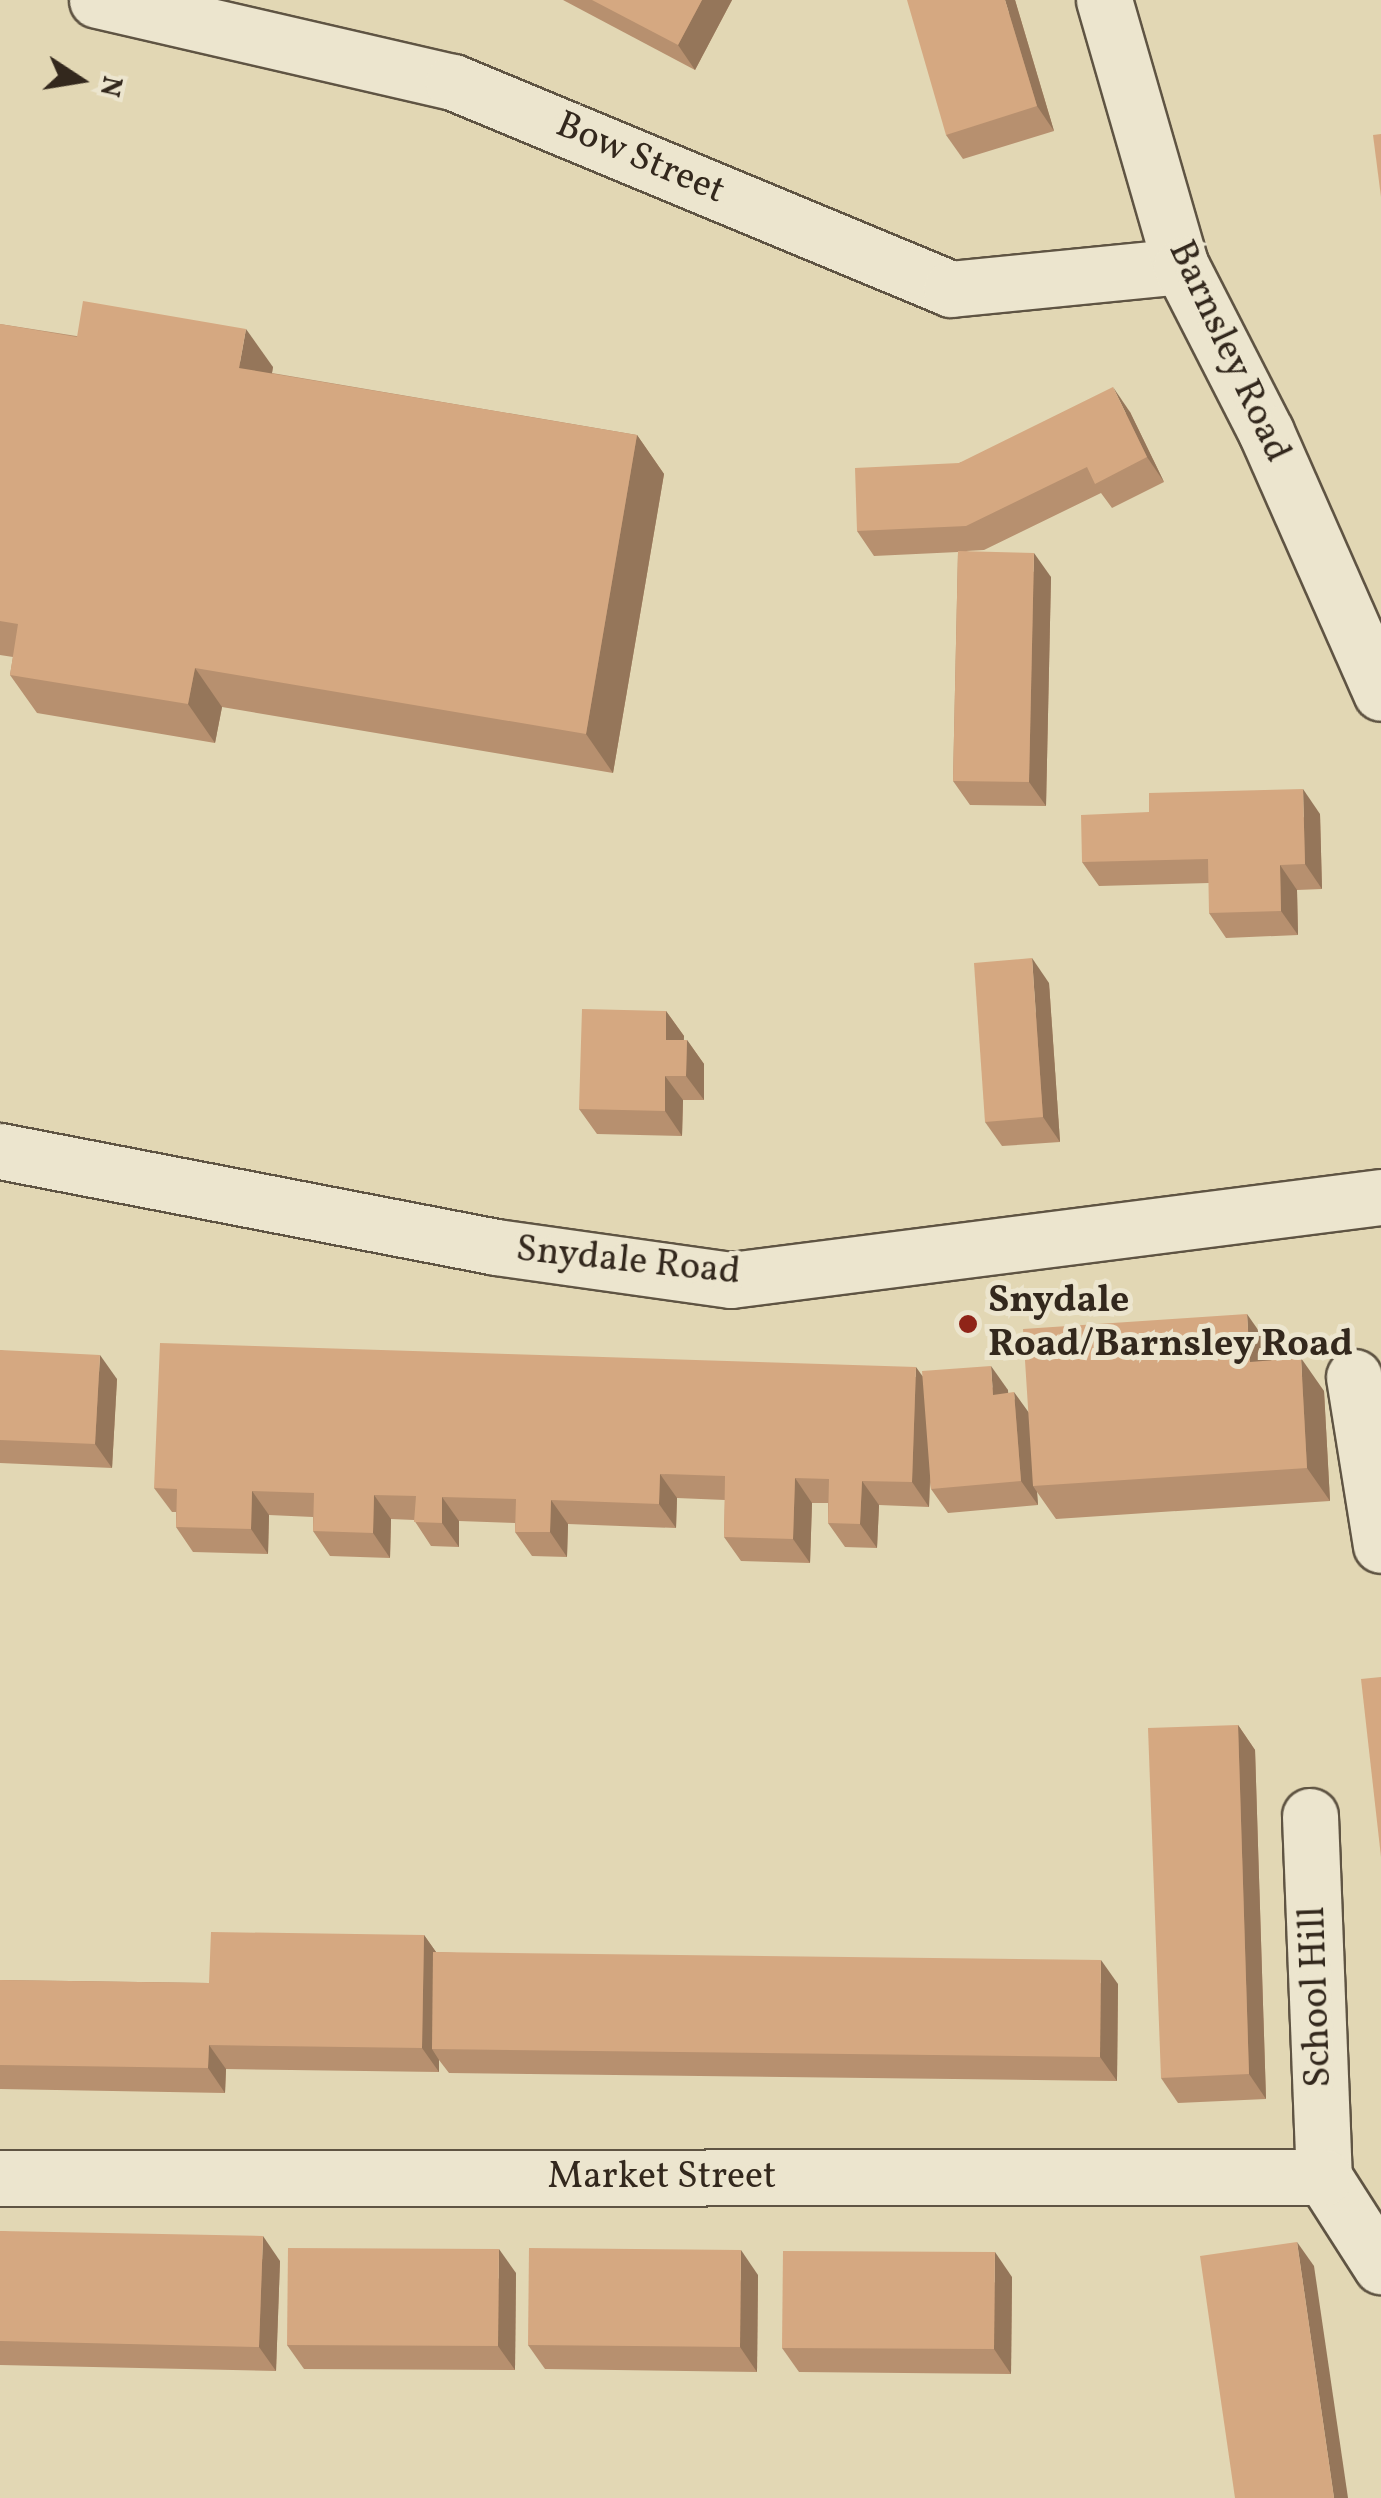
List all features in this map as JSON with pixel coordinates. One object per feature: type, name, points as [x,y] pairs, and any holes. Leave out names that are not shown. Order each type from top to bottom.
[{"type":"street","name":"Bow Street","points":[[96,0],[453,82],[950,289],[1180,266]]},
{"type":"street","name":"Barnsley Road","points":[[1104,0],[1180,266],[1266,432],[1381,692]]},
{"type":"street","name":"Snydale Road","points":[[0,1151],[496,1247],[732,1280],[1381,1197]]},
{"type":"street","points":[[1354,1376],[1381,1545]]},
{"type":"street","name":"School Hill","points":[[1310,1816],[1324,2177]]},
{"type":"street","points":[[1324,2177],[1381,2266]]},
{"type":"street","name":"Market Street","points":[[0,2178],[1324,2177]]},
{"type":"building","points":[[592,0],[702,0],[678,45]]},
{"type":"building","points":[[907,0],[1005,0],[1037,106],[946,135]]},
{"type":"building","points":[[1381,134],[1381,197],[1373,135]]},
{"type":"building","points":[[83,301],[246,329],[239,368],[637,435],[586,734],[195,668],[188,704],[10,675],[18,624],[0,621],[0,324],[77,337]]},
{"type":"building","points":[[1113,387],[1147,457],[1095,484],[1087,467],[966,526],[857,531],[855,468],[959,463]]},
{"type":"building","points":[[958,551],[1034,553],[1029,782],[953,781]]},
{"type":"building","points":[[1303,789],[1305,864],[1280,865],[1281,911],[1209,913],[1208,859],[1082,862],[1081,815],[1149,812],[1149,793]]},
{"type":"building","points":[[1032,958],[1043,1117],[985,1122],[974,963]]},
{"type":"building","points":[[582,1009],[666,1011],[666,1040],[687,1040],[686,1076],[665,1076],[665,1111],[579,1109]]},
{"type":"building","points":[[1247,1314],[1250,1362],[1301,1358],[1307,1468],[1033,1486],[1023,1329]]},
{"type":"building","points":[[160,1343],[916,1367],[912,1482],[862,1481],[860,1524],[828,1523],[829,1479],[795,1478],[793,1539],[724,1537],[725,1476],[660,1474],[659,1504],[551,1500],[550,1532],[515,1532],[516,1499],[442,1497],[442,1523],[414,1522],[416,1496],[374,1495],[373,1533],[313,1531],[314,1493],[252,1491],[251,1529],[176,1527],[177,1489],[154,1488]]},
{"type":"building","points":[[0,1350],[100,1355],[95,1444],[0,1440]]},
{"type":"building","points":[[991,1366],[993,1395],[1014,1392],[1021,1481],[931,1489],[922,1371]]},
{"type":"building","points":[[1381,1677],[1381,1857],[1361,1679]]},
{"type":"building","points":[[1238,1725],[1249,2074],[1161,2078],[1148,1728]]},
{"type":"building","points":[[211,1932],[424,1935],[422,2048],[209,2045],[208,2068],[0,2065],[0,1980],[209,1983]]},
{"type":"building","points":[[433,1952],[1101,1960],[1100,2057],[432,2049]]},
{"type":"building","points":[[0,2231],[263,2236],[259,2347],[0,2341]]},
{"type":"building","points":[[1297,2242],[1334,2498],[1235,2498],[1200,2256]]},
{"type":"building","points":[[288,2248],[499,2249],[498,2346],[287,2345]]},
{"type":"building","points":[[529,2248],[741,2250],[740,2347],[528,2345]]},
{"type":"building","points":[[783,2251],[995,2252],[994,2349],[782,2348]]},
{"type":"place","name":"Snydale Road/Barnsley Road","points":[[968,1324]]}]
